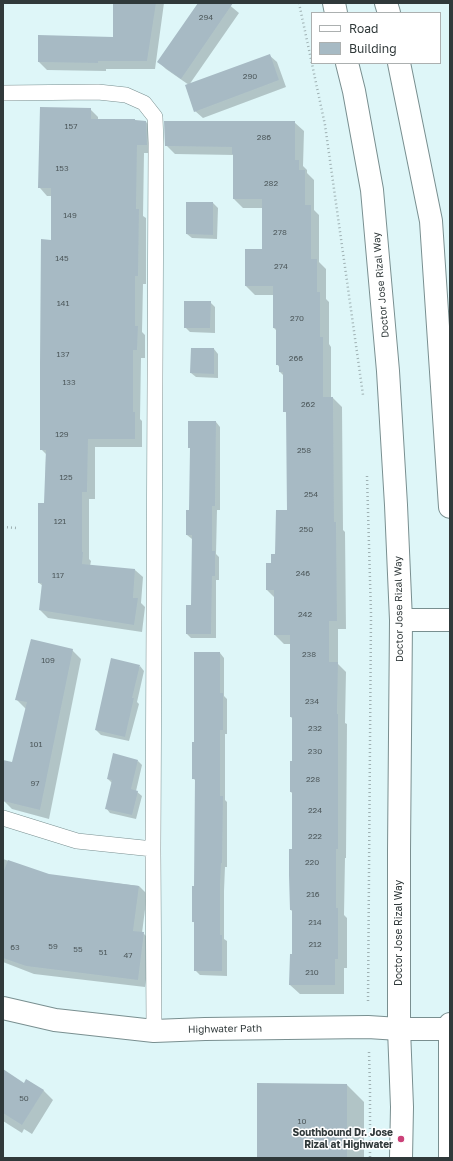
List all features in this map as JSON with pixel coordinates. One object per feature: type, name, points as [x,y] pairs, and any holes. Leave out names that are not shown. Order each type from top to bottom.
[{"type":"street","name":"Doctor Jose Rizal Way","points":[[347,64],[372,190],[388,372],[396,505],[401,620],[399,843],[399,1029],[402,1107],[401,1158]]},
{"type":"street","points":[[399,64],[431,221],[450,507]]},
{"type":"street","points":[[401,620],[450,620]]},
{"type":"street","name":"Highwater Path","points":[[3,1008],[55,1020],[154,1031],[368,1027],[399,1029],[450,1029]]},
{"type":"street","points":[[450,1024],[450,1158]]},
{"type":"lane","points":[[3,93],[98,92],[126,95],[144,102],[156,117],[153,849],[154,1031]]},
{"type":"lane","points":[[3,818],[77,841],[153,849]]},
{"type":"path","points":[[299,3],[311,59]]},
{"type":"path","points":[[312,64],[325,124],[363,396]]},
{"type":"path","points":[[367,474],[371,614],[368,1027],[370,1158]]},
{"type":"path","points":[[3,527],[17,528]]},
{"type":"building","points":[[113,3],[156,3],[147,61],[98,61],[98,63],[38,62],[38,35],[113,37]]},
{"type":"building","points":[[198,3],[233,3],[181,79],[157,62]]},
{"type":"building","points":[[270,54],[279,80],[194,112],[185,85]]},
{"type":"building","points":[[40,107],[91,108],[91,119],[135,119],[146,121],[147,145],[137,145],[136,209],[139,209],[138,276],[135,276],[135,326],[138,326],[137,350],[133,350],[133,412],[135,412],[135,439],[88,439],[87,492],[82,492],[82,564],[135,569],[133,598],[138,598],[134,625],[39,610],[42,583],[38,583],[38,503],[44,503],[46,450],[40,450],[41,239],[51,240],[51,188],[38,188]]},
{"type":"building","points":[[164,121],[295,121],[295,160],[299,160],[299,170],[305,170],[305,205],[311,205],[311,259],[317,259],[317,292],[320,292],[320,337],[323,337],[323,397],[333,397],[334,522],[336,522],[337,621],[329,621],[329,662],[338,662],[338,849],[336,849],[336,908],[338,908],[338,959],[335,959],[335,985],[289,985],[290,954],[292,954],[292,910],[290,910],[289,875],[289,849],[292,849],[292,792],[290,792],[292,717],[290,717],[290,635],[274,635],[274,590],[266,590],[266,563],[271,563],[271,554],[275,554],[276,510],[287,510],[286,412],[283,412],[283,372],[279,372],[279,365],[276,365],[276,328],[273,328],[273,286],[245,286],[245,249],[262,249],[262,199],[233,199],[232,147],[165,146]]},
{"type":"building","points":[[186,202],[213,202],[213,235],[186,234]]},
{"type":"building","points":[[184,301],[211,301],[210,328],[184,328]]},
{"type":"building","points":[[191,348],[214,348],[214,374],[190,373]]},
{"type":"building","points":[[188,421],[216,421],[215,506],[212,506],[212,551],[215,551],[215,576],[212,576],[211,634],[186,634],[186,605],[191,605],[192,535],[186,535],[186,510],[189,510],[190,448],[188,448]]},
{"type":"building","points":[[31,639],[73,649],[40,810],[3,801],[3,760],[12,762],[27,702],[15,700]]},
{"type":"building","points":[[194,652],[220,652],[220,693],[223,693],[223,730],[220,730],[220,796],[223,796],[222,863],[220,886],[222,971],[194,971],[192,886],[194,886],[195,779],[192,779],[192,742],[194,742]]},
{"type":"building","points":[[111,658],[140,665],[125,737],[95,730]]},
{"type":"building","points":[[113,753],[138,760],[131,789],[138,791],[132,815],[105,809],[112,780],[107,779]]},
{"type":"building","points":[[8,860],[49,874],[139,886],[133,931],[144,932],[138,980],[26,966],[3,958],[3,873]]},
{"type":"building","points":[[3,1069],[24,1083],[26,1079],[44,1090],[22,1125],[3,1113]]},
{"type":"building","points":[[257,1083],[347,1084],[347,1158],[257,1158]]},
{"type":"place","name":"Southbound Dr. Jose Rizal at Highwater","points":[[401,1139]]}]
